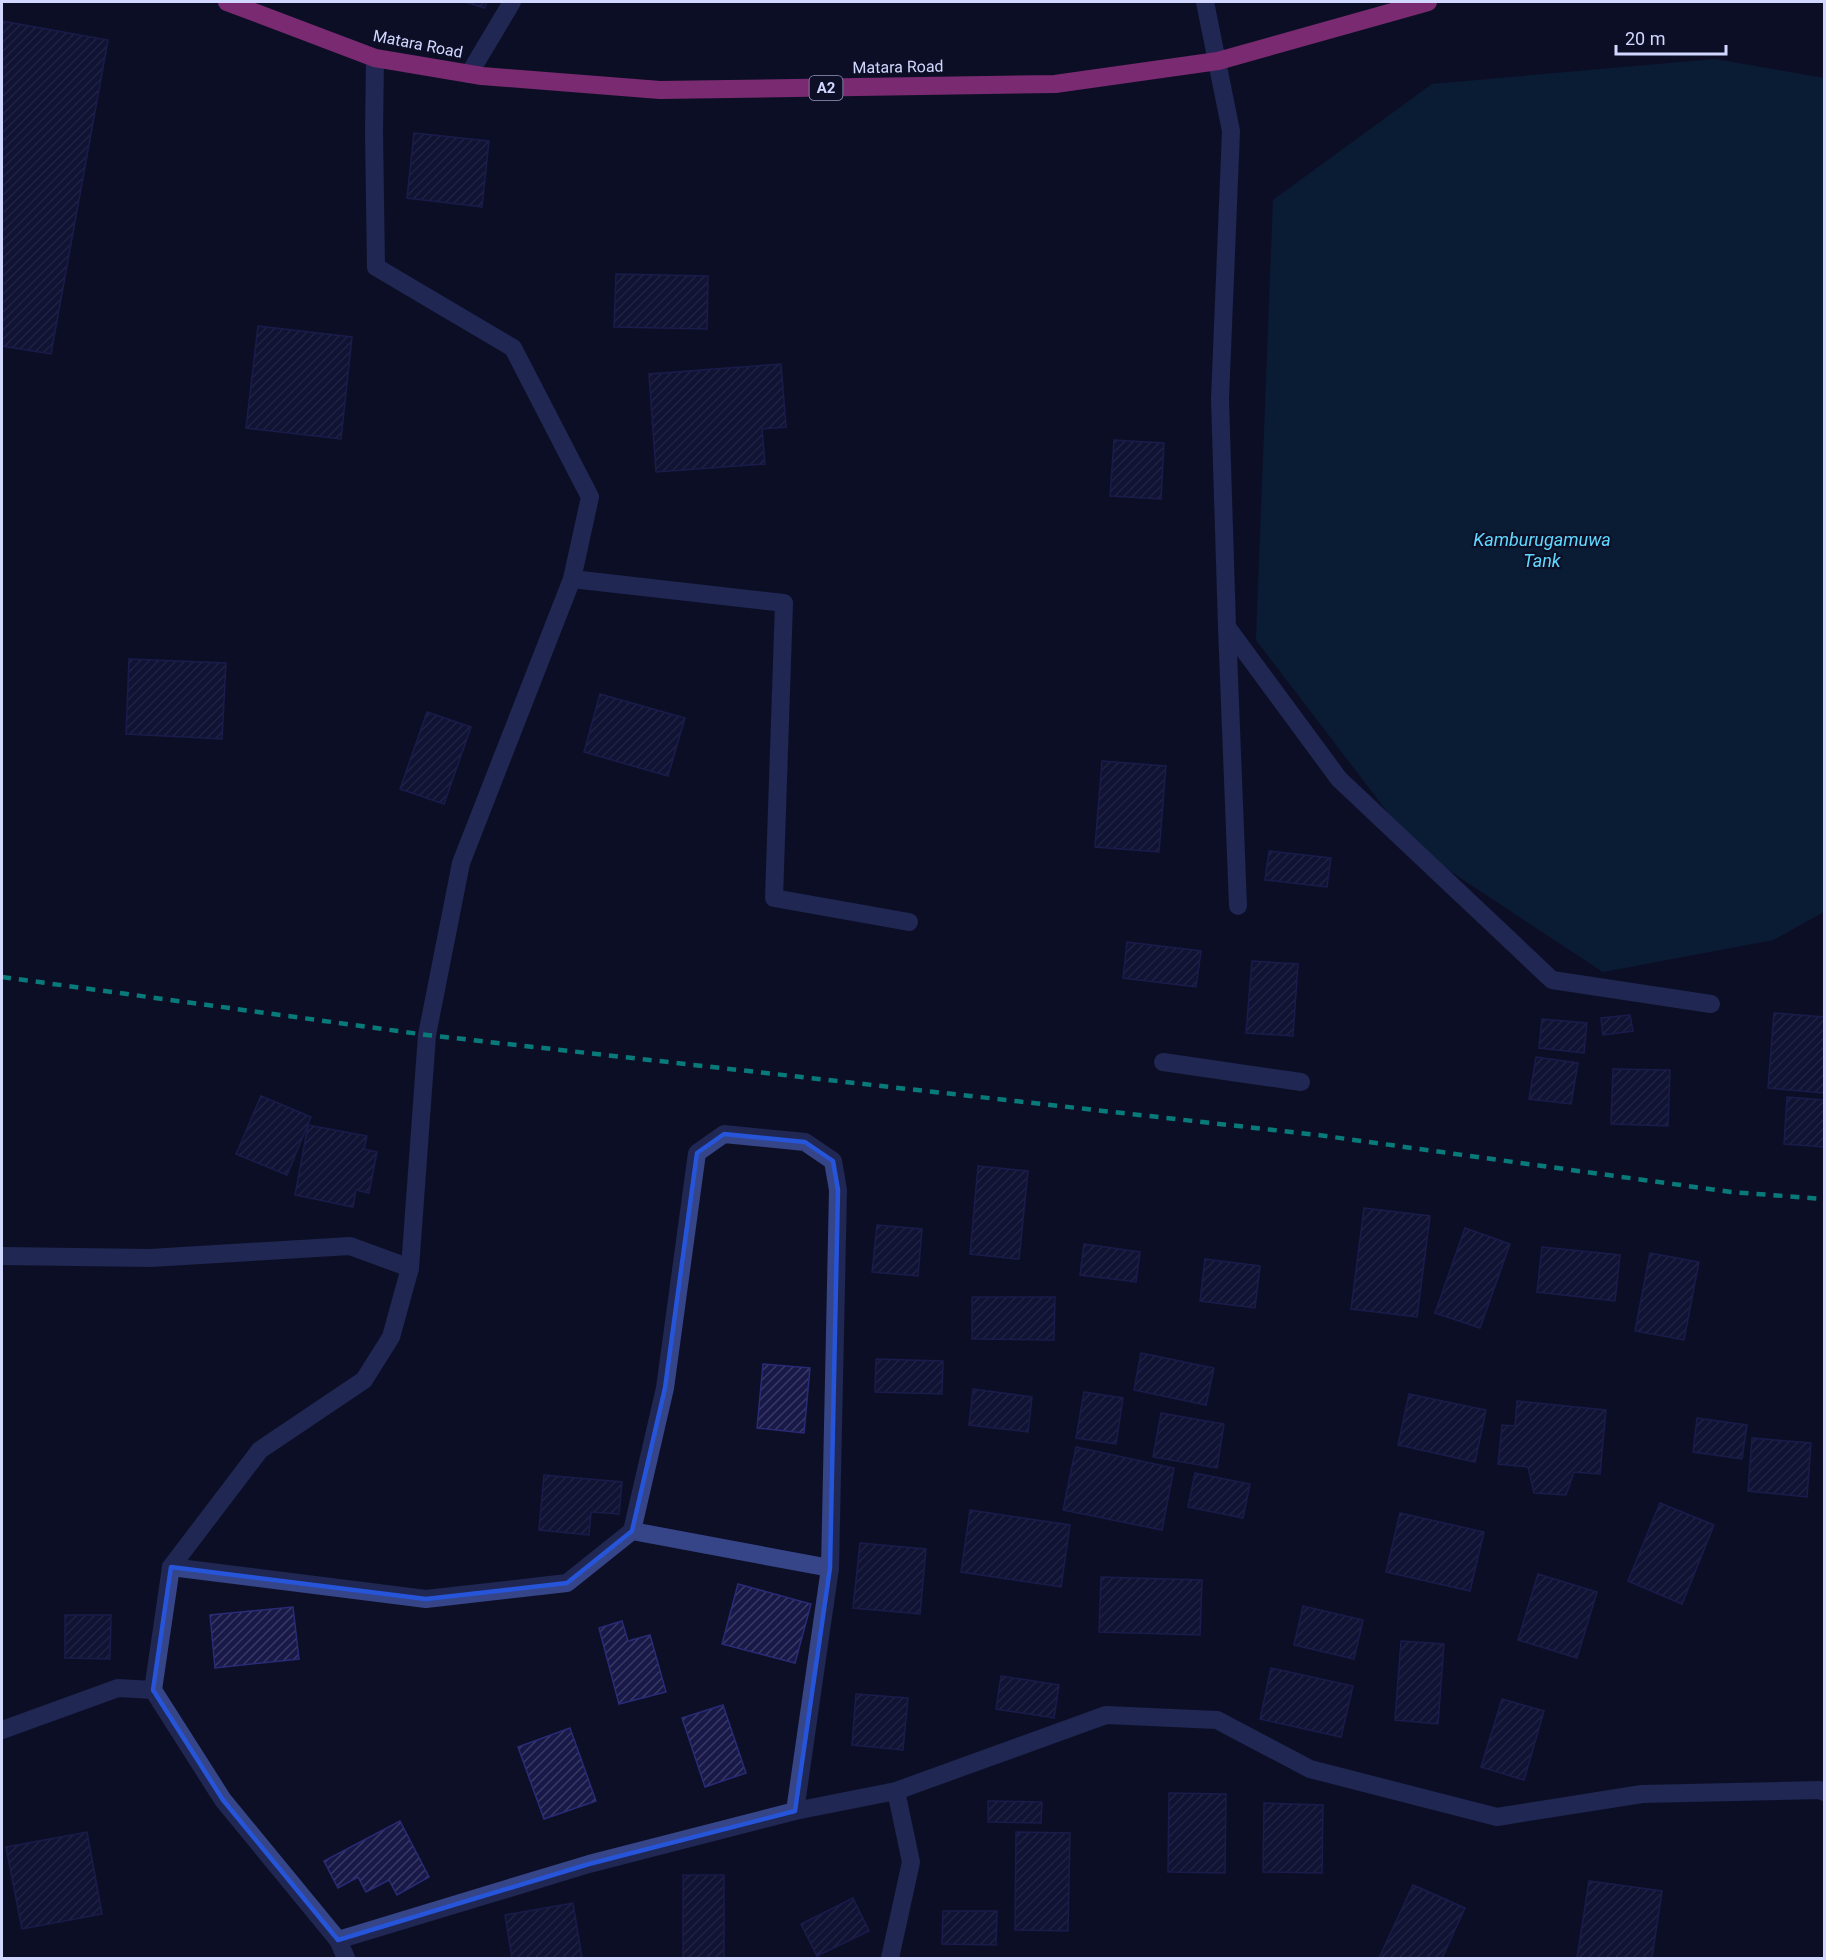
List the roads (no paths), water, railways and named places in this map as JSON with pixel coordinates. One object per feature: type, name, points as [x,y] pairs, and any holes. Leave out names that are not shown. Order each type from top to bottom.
[{"type":"highway","name":"Matara Road","points":[[227,2],[375,58],[469,74],[660,90],[1055,84],[1218,61],[1428,2]]},
{"type":"street","points":[[469,74],[512,2]]},
{"type":"street","points":[[1205,2],[1231,131],[1220,399],[1238,906]]},
{"type":"street","points":[[346,1959],[338,1940],[223,1800],[153,1690],[171,1567],[260,1450],[364,1380],[391,1336],[410,1268],[427,1035],[460,863],[573,579],[590,497],[513,348],[376,267],[375,58]]},
{"type":"street","points":[[573,579],[784,603],[774,898],[909,922]]},
{"type":"street","points":[[1227,627],[1339,779],[1552,980],[1711,1004]]},
{"type":"street","points":[[1163,1062],[1300,1082]]},
{"type":"street","points":[[171,1567],[426,1599],[567,1583],[632,1531],[665,1389],[697,1153],[724,1134],[806,1142],[833,1161],[838,1190],[830,1568],[795,1811]]},
{"type":"street","points":[[2,1256],[150,1258],[350,1246],[410,1268]]},
{"type":"street","points":[[632,1531],[830,1568]]},
{"type":"street","points":[[2,1730],[118,1688],[153,1690]]},
{"type":"street","points":[[338,1940],[589,1864],[795,1811],[896,1791],[1106,1715],[1217,1720],[1310,1769],[1497,1818],[1642,1794],[1820,1790],[1824,1792]]},
{"type":"street","points":[[890,1959],[911,1862],[896,1791]]},
{"type":"water","name":"Kamburugamuwa Tank","points":[[1715,59],[1824,78],[1824,912],[1773,940],[1603,972],[1415,848],[1256,640],[1273,200],[1432,84]]},
{"type":"railway","points":[[2,977],[427,1035],[1318,1135],[1731,1192],[1824,1199]]}]
